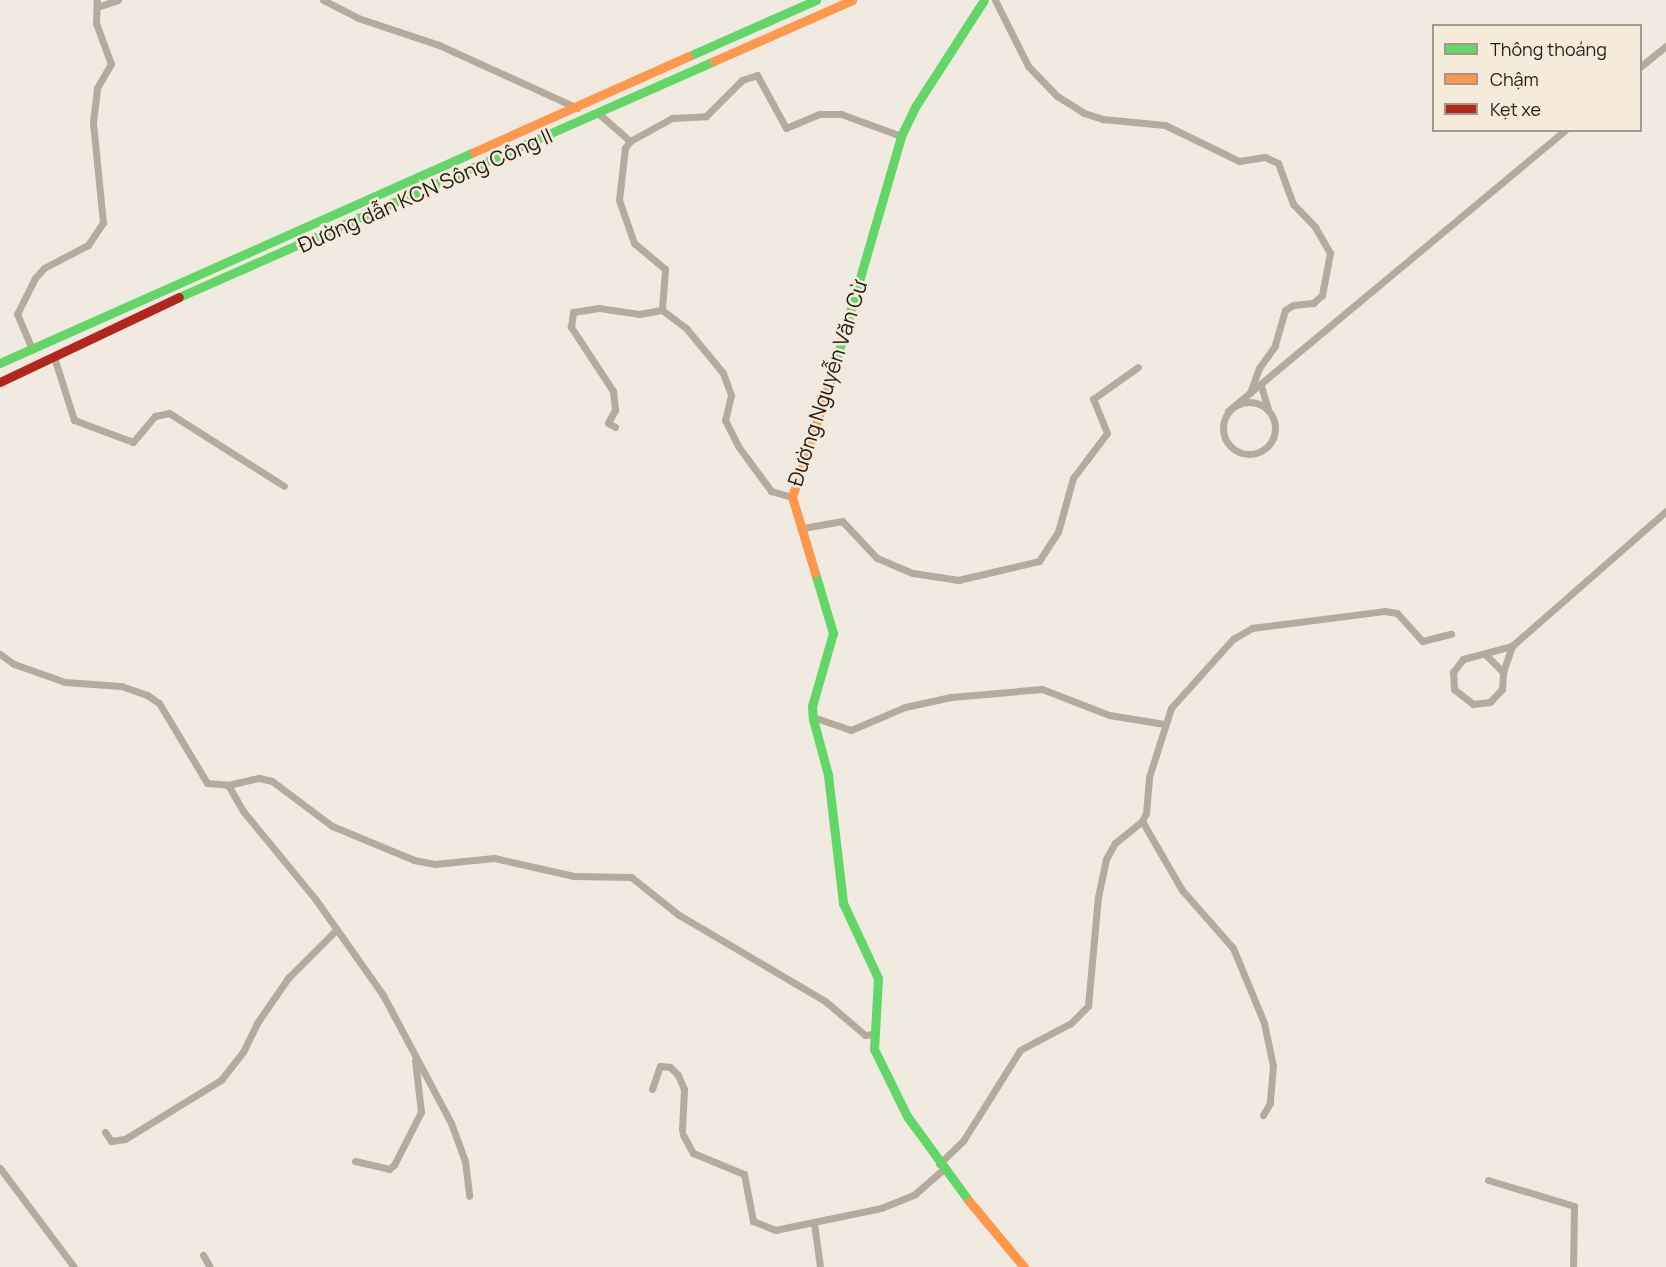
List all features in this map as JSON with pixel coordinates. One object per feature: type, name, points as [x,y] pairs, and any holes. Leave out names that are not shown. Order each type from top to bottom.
[{"type":"street","points":[[32,349],[17,314],[35,278],[44,268],[88,245],[103,223],[93,123],[97,88],[111,64],[96,23],[97,4],[118,0]]},
{"type":"street","points":[[324,0],[357,18],[439,45],[577,108]]},
{"type":"street","name":"Đường dẫn KCN Sông Công II","points":[[0,363],[477,148],[577,108],[816,0]]},
{"type":"street","name":"Đường dẫn KCN Sông Công II","points":[[0,382],[852,0]]},
{"type":"street","name":"Đường Nguyễn Văn Cừ","points":[[984,0],[915,107],[901,136],[843,340],[792,497],[833,633],[815,694],[813,717],[828,775],[843,903],[878,978],[873,1034],[874,1049],[888,1082],[941,1167],[1024,1267]]},
{"type":"street","points":[[995,0],[1028,66],[1058,96],[1084,113],[1103,119],[1165,125],[1239,161],[1265,157],[1278,163],[1293,204],[1316,226],[1330,253],[1322,295],[1313,303],[1293,305],[1285,310],[1275,346],[1259,368],[1250,393]]},
{"type":"street","points":[[1642,67],[1666,46]]},
{"type":"street","points":[[662,310],[665,269],[634,243],[619,200],[625,148],[630,141],[672,118],[706,116],[742,80],[757,75],[786,128],[819,114],[841,114],[901,136]]},
{"type":"street","points":[[598,113],[630,141]]},
{"type":"street","points":[[1261,386],[1268,409],[1276,423],[1273,440],[1252,454],[1228,444],[1223,427],[1228,411],[1261,386],[1563,132]]},
{"type":"street","points":[[477,148],[484,164]]},
{"type":"street","points":[[615,427],[608,423],[615,410],[613,391],[572,327],[573,312],[599,308],[639,314],[662,310],[686,328],[723,373],[731,395],[725,420],[738,446],[771,491],[792,497]]},
{"type":"street","points":[[54,357],[74,420],[133,442],[155,416],[169,413],[284,486]]},
{"type":"street","points":[[803,528],[842,521],[877,558],[913,573],[958,580],[1039,561],[1058,532],[1073,478],[1107,433],[1093,399],[1138,367]]},
{"type":"street","points":[[1228,411],[1244,402],[1268,409]]},
{"type":"street","points":[[1512,646],[1503,672],[1502,689],[1490,702],[1473,704],[1458,696],[1452,680],[1457,665],[1470,655],[1486,655],[1512,646],[1666,511]]},
{"type":"street","points":[[1263,1115],[1270,1103],[1273,1066],[1264,1023],[1233,948],[1182,890],[1142,821],[1149,777],[1164,724],[1180,696],[1233,639],[1252,628],[1384,611],[1397,613],[1422,641],[1451,634]]},
{"type":"street","points":[[0,654],[15,664],[65,682],[121,687],[147,695],[159,703],[171,721],[202,779],[228,785],[259,778],[272,781],[332,826],[425,862],[494,858],[556,874],[631,877],[679,915],[825,1001],[865,1035],[873,1034]]},
{"type":"street","points":[[1486,655],[1503,672]]},
{"type":"street","points":[[813,717],[851,730],[905,707],[951,697],[1042,689],[1109,715],[1164,724]]},
{"type":"street","points":[[228,785],[243,811],[336,930],[383,995],[456,1135],[469,1196]]},
{"type":"street","points":[[652,1089],[660,1066],[670,1067],[678,1075],[684,1089],[682,1133],[689,1150],[744,1174],[749,1214],[758,1226],[775,1230],[814,1223],[896,1203],[915,1194],[963,1141],[1020,1050],[1071,1023],[1088,1006],[1098,897],[1106,859],[1115,843],[1142,821]]},
{"type":"street","points":[[105,1132],[111,1141],[125,1139],[221,1080],[243,1052],[257,1023],[288,978],[336,930]]},
{"type":"street","points":[[355,1161],[392,1168],[407,1142],[422,1104],[414,1052]]},
{"type":"street","points":[[0,1168],[74,1267]]},
{"type":"street","points":[[1488,1180],[1574,1206],[1573,1267]]},
{"type":"street","points":[[814,1223],[820,1267]]},
{"type":"street","points":[[203,1255],[210,1267]]},
{"type":"traffic: fast","points":[[689,56],[816,0]]},
{"type":"traffic: fast","points":[[830,381],[901,136],[915,107],[984,0]]},
{"type":"traffic: fast","points":[[179,297],[714,61]]},
{"type":"traffic: fast","points":[[0,363],[474,152]]},
{"type":"traffic: fast","points":[[815,573],[833,633],[812,706],[813,719],[828,775],[843,903],[878,978],[874,1049],[907,1116],[969,1201]]},
{"type":"traffic: slow","points":[[714,61],[852,0]]},
{"type":"traffic: slow","points":[[474,152],[689,56]]},
{"type":"traffic: slow","points":[[815,573],[792,497],[830,381]]},
{"type":"traffic: slow","points":[[969,1201],[1024,1267]]},
{"type":"traffic: jam","points":[[0,382],[179,297]]}]
